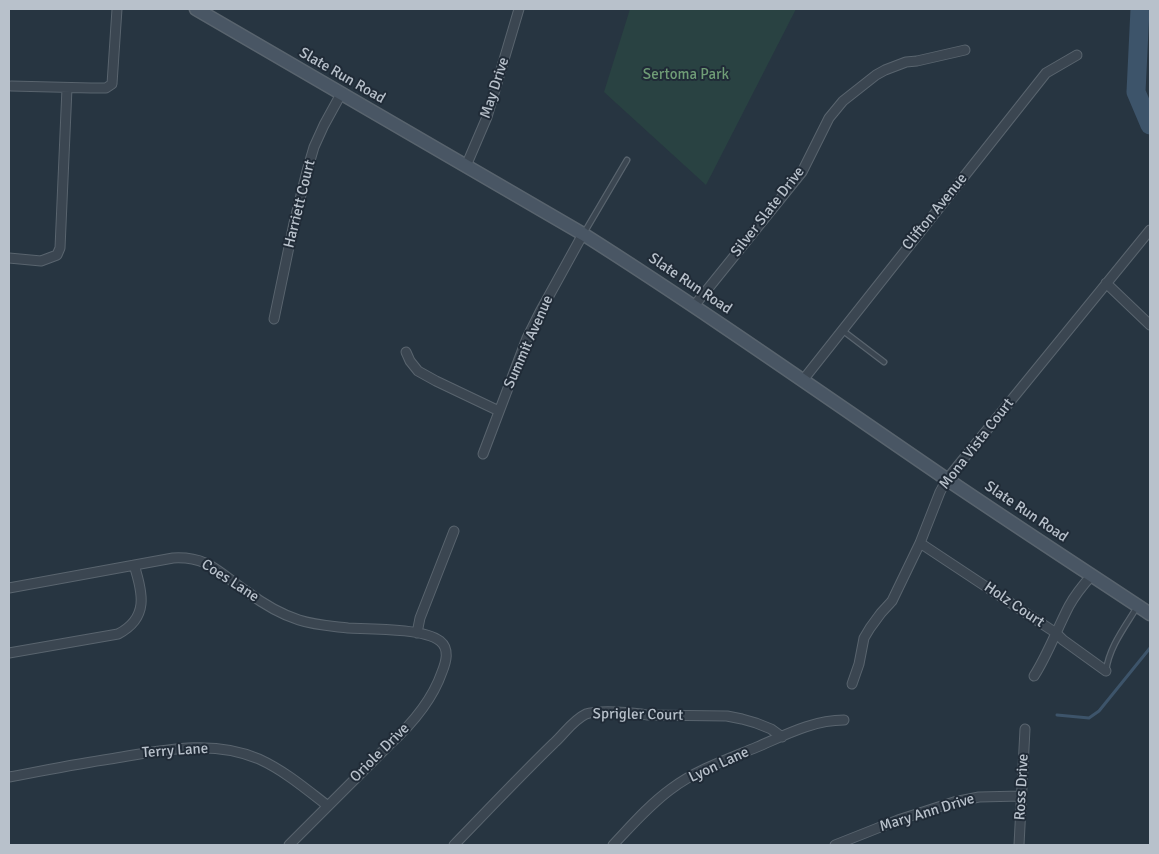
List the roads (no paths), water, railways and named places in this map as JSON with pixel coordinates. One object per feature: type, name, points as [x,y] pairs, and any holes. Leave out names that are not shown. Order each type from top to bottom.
[{"type":"street","points":[[12,86],[106,88],[112,84],[118,9]]},
{"type":"street","name":"Slate Run Road","points":[[196,9],[212,13],[340,94],[584,234],[694,306],[1150,614]]},
{"type":"street","name":"May Drive","points":[[466,166],[487,117],[519,9]]},
{"type":"street","name":"Silver Slate Drive","points":[[694,306],[802,172],[829,118],[842,101],[885,70],[906,62],[964,50]]},
{"type":"street","name":"Clifton Avenue","points":[[803,380],[1046,73],[1077,55]]},
{"type":"street","points":[[9,258],[41,261],[56,255],[60,248],[67,88]]},
{"type":"street","name":"Harriett Court","points":[[274,318],[294,223],[314,147],[340,94]]},
{"type":"street","name":"Mona Vista Court","points":[[852,684],[859,664],[864,638],[892,600],[920,543],[940,492],[948,479],[1150,230]]},
{"type":"street","name":"Summit Avenue","points":[[483,454],[527,338],[584,234]]},
{"type":"street","points":[[1106,283],[1150,324]]},
{"type":"street","points":[[406,352],[418,371],[500,411]]},
{"type":"street","points":[[417,633],[420,618],[454,531]]},
{"type":"street","name":"Holz Court","points":[[920,543],[1056,633],[1106,670]]},
{"type":"street","name":"Coes Lane","points":[[9,588],[185,557],[209,564],[245,591],[272,608],[300,620],[347,628],[417,633],[440,640],[445,646]]},
{"type":"street","points":[[9,653],[118,634],[128,629],[135,621],[141,602],[140,585],[134,565]]},
{"type":"street","points":[[1034,676],[1044,660],[1070,605],[1079,590],[1092,575]]},
{"type":"street","name":"Oriole Drive","points":[[289,845],[399,736],[424,708],[440,679],[446,661],[445,646]]},
{"type":"street","name":"Sprigler Court","points":[[454,845],[520,776],[586,714],[594,712],[635,712],[647,715],[727,716],[756,723],[782,737]]},
{"type":"street","name":"Lyon Lane","points":[[613,845],[644,812],[673,787],[717,764],[810,725],[844,720]]},
{"type":"street","name":"Ross Drive","points":[[1019,845],[1025,729]]},
{"type":"street","name":"Terry Lane","points":[[9,777],[142,753],[188,747],[218,748],[252,757],[282,771],[328,806]]},
{"type":"street","name":"Mary Ann Drive","points":[[834,845],[898,820],[954,802],[979,797],[1021,796]]},
{"type":"lane","points":[[584,234],[627,160]]},
{"type":"lane","points":[[842,330],[884,362]]},
{"type":"lane","points":[[1106,670],[1118,639],[1138,606]]},
{"type":"waterway","points":[[1140,9],[1136,92],[1150,125]]},
{"type":"waterway","points":[[1057,715],[1089,718],[1099,711],[1150,648]]},
{"type":"park label","name":"Sertoma Park","points":[[686,75]]}]
